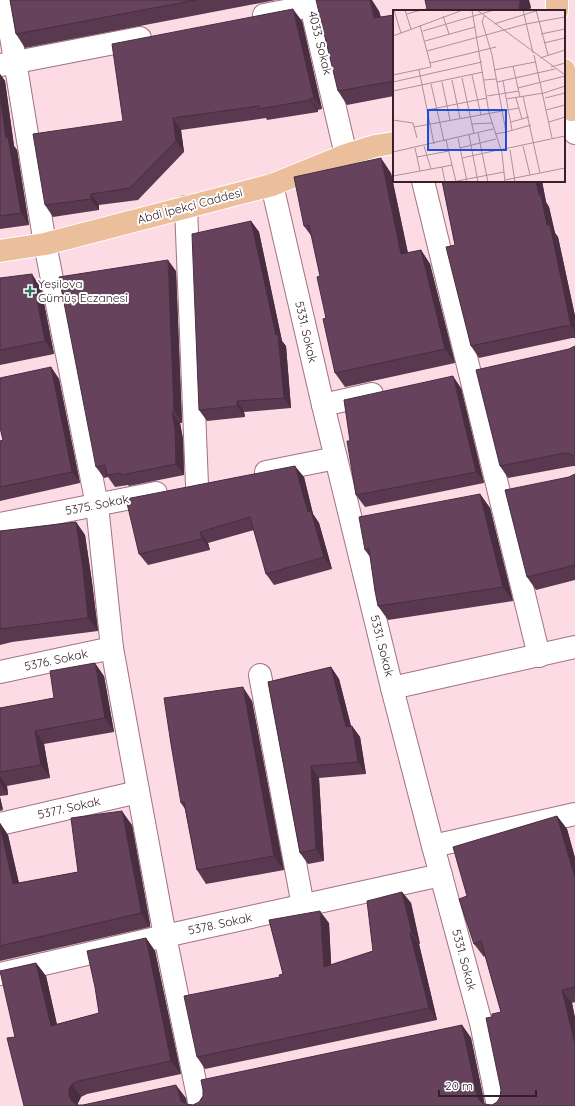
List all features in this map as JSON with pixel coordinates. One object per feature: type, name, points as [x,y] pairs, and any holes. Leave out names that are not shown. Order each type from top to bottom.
[{"type":"main road","points":[[567,74],[570,111]]},
{"type":"main road","name":"Abdi İpekçi Caddesi","points":[[0,251],[46,244],[272,185],[346,155],[388,141]]},
{"type":"street","points":[[4,0],[7,64],[46,244],[97,505],[112,648],[165,936],[187,1085],[200,1106]]},
{"type":"street","name":"4033. Sokak","points":[[249,18],[310,3],[346,155]]},
{"type":"street","points":[[7,64],[163,34]]},
{"type":"street","points":[[570,111],[575,133]]},
{"type":"street","points":[[565,136],[575,151]]},
{"type":"street","points":[[423,182],[462,375],[491,495],[539,656]]},
{"type":"street","name":"5331. Sokak","points":[[272,185],[336,458],[359,521],[392,688],[481,1023],[498,1106]]},
{"type":"street","name":"5375. Sokak","points":[[0,524],[191,486],[186,207]]},
{"type":"street","points":[[46,368],[69,364]]},
{"type":"street","points":[[462,375],[492,368]]},
{"type":"street","points":[[323,405],[392,390]]},
{"type":"street","points":[[243,476],[336,458]]},
{"type":"street","points":[[491,495],[522,489]]},
{"type":"street","points":[[392,688],[575,647]]},
{"type":"street","name":"5376. Sokak","points":[[0,672],[112,648]]},
{"type":"street","points":[[260,675],[303,906]]},
{"type":"street","name":"5377. Sokak","points":[[0,824],[138,792]]},
{"type":"street","points":[[433,846],[575,814]]},
{"type":"street","name":"5378. Sokak","points":[[0,974],[441,875]]},
{"type":"street","points":[[458,1028],[481,1023]]},
{"type":"street","points":[[187,1085],[218,1078]]},
{"type":"building","points":[[10,0],[196,0],[16,34]]},
{"type":"building","points":[[316,0],[370,0],[374,18],[393,15],[393,81],[338,91]]},
{"type":"building","points":[[425,0],[520,0],[519,10],[422,10],[427,9]]},
{"type":"building","points":[[293,9],[314,98],[259,109],[259,106],[173,118],[176,141],[130,188],[91,194],[91,199],[45,205],[33,134],[123,121],[112,44]]},
{"type":"building","points":[[0,94],[6,138],[8,137],[21,213],[0,216]]},
{"type":"building","points":[[381,158],[401,254],[421,250],[445,349],[335,373],[323,319],[326,318],[317,277],[320,276],[309,225],[304,226],[294,177]]},
{"type":"building","points":[[442,182],[536,182],[539,195],[541,195],[547,225],[550,225],[571,326],[564,326],[471,346],[446,247],[455,245]]},
{"type":"building","points":[[251,221],[276,335],[278,335],[284,398],[237,401],[237,406],[199,410],[192,234]]},
{"type":"building","points":[[168,260],[174,411],[172,412],[175,428],[176,464],[121,475],[120,473],[107,475],[105,465],[96,467],[59,277]]},
{"type":"building","points":[[32,274],[45,341],[0,350],[0,278]]},
{"type":"building","points":[[575,346],[575,457],[564,453],[500,466],[476,370],[569,349]]},
{"type":"building","points":[[51,367],[72,472],[0,487],[0,441],[3,440],[0,428],[0,378]]},
{"type":"building","points":[[453,376],[476,472],[356,495],[347,441],[350,441],[344,400]]},
{"type":"building","points":[[295,466],[308,512],[311,511],[324,557],[266,574],[250,517],[200,532],[202,539],[139,554],[126,499]]},
{"type":"building","points":[[575,474],[575,565],[527,577],[505,490],[569,477]]},
{"type":"building","points":[[480,494],[503,587],[378,606],[369,549],[365,550],[359,517]]},
{"type":"building","points":[[76,522],[88,618],[0,629],[0,531]]},
{"type":"building","points":[[95,663],[105,718],[35,731],[41,765],[0,772],[0,708],[54,698],[50,671]]},
{"type":"building","points":[[331,667],[346,727],[352,726],[358,762],[311,766],[316,849],[300,853],[268,682]]},
{"type":"building","points":[[243,687],[274,856],[197,870],[184,802],[181,803],[164,698]]},
{"type":"building","points":[[122,811],[141,913],[0,946],[0,825],[13,884],[78,872],[71,818]]},
{"type":"building","points":[[557,816],[575,878],[575,987],[562,990],[575,1044],[575,1106],[24,1106],[7,1038],[15,1037],[0,971],[36,963],[51,1026],[99,1013],[87,951],[146,938],[171,1061],[78,1081],[72,1084],[69,1089],[69,1096],[77,1105],[176,1085],[181,1101],[186,1104],[193,1105],[199,1102],[203,1096],[201,1080],[462,1025],[477,1096],[484,1104],[492,1105],[497,1102],[500,1097],[501,1090],[486,1018],[492,1017],[492,1014],[501,1012],[481,941],[474,944],[459,899],[467,896],[453,847]]},
{"type":"building","points":[[402,892],[412,933],[410,933],[429,1008],[197,1057],[184,996],[280,977],[279,975],[283,974],[269,920],[320,911],[324,967],[373,951],[367,901]]},
{"type":"place","name":"Yeşilova Gümüş Eczanesi","points":[[30,291]]}]
